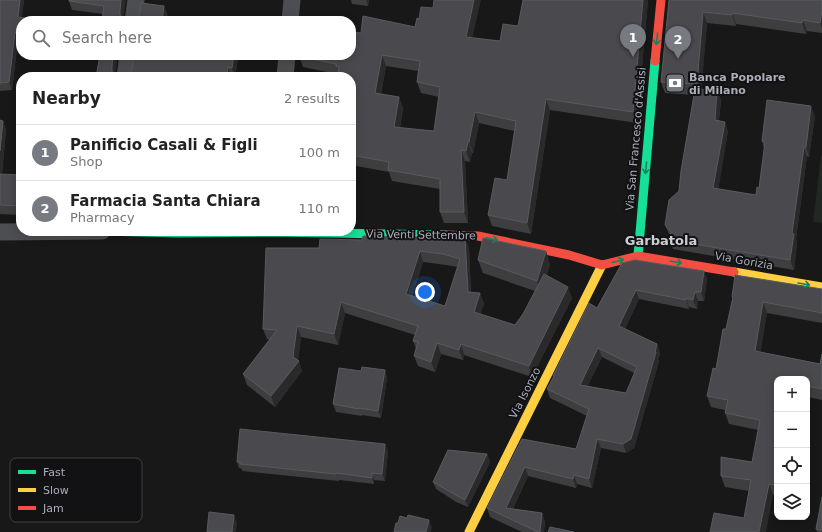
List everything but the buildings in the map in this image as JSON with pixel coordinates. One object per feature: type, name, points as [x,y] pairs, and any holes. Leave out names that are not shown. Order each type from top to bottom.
[{"type":"street","points":[[134,16],[136,0]]},
{"type":"street","points":[[290,16],[292,0]]},
{"type":"street","name":"Via San Francesco d'Assisi","points":[[638,256],[661,0]]},
{"type":"street","points":[[126,72],[127,60]]},
{"type":"street","points":[[285,72],[287,60]]},
{"type":"street","name":"Via Venti Settembre","points":[[0,232],[16,232]]},
{"type":"street","name":"Via Venti Settembre","points":[[356,234],[478,236],[569,255],[602,265]]},
{"type":"street","points":[[602,265],[638,256]]},
{"type":"street","name":"Via Gorizia","points":[[638,256],[822,287]]},
{"type":"street","name":"Via Isonzo","points":[[469,532],[602,265]]},
{"type":"shaded area","points":[[822,156],[822,223],[813,222]]},
{"type":"traffic: fast","points":[[638,256],[655,61]]},
{"type":"traffic: fast","points":[[356,233],[445,235]]},
{"type":"traffic: slow","points":[[469,532],[602,265]]},
{"type":"traffic: slow","points":[[734,272],[822,287]]},
{"type":"traffic: jam","points":[[655,61],[661,0]]},
{"type":"traffic: jam","points":[[445,235],[478,236],[569,255],[602,265],[638,256],[734,272]]},
{"type":"place","name":"Panificio Casali & Figli","points":[[633,57]]},
{"type":"place","name":"Farmacia Santa Chiara","points":[[678,59]]},
{"type":"place","name":"Banca Popolare di Milano","points":[[675,83]]},
{"type":"district","name":"Garbatola","points":[[661,240]]}]
